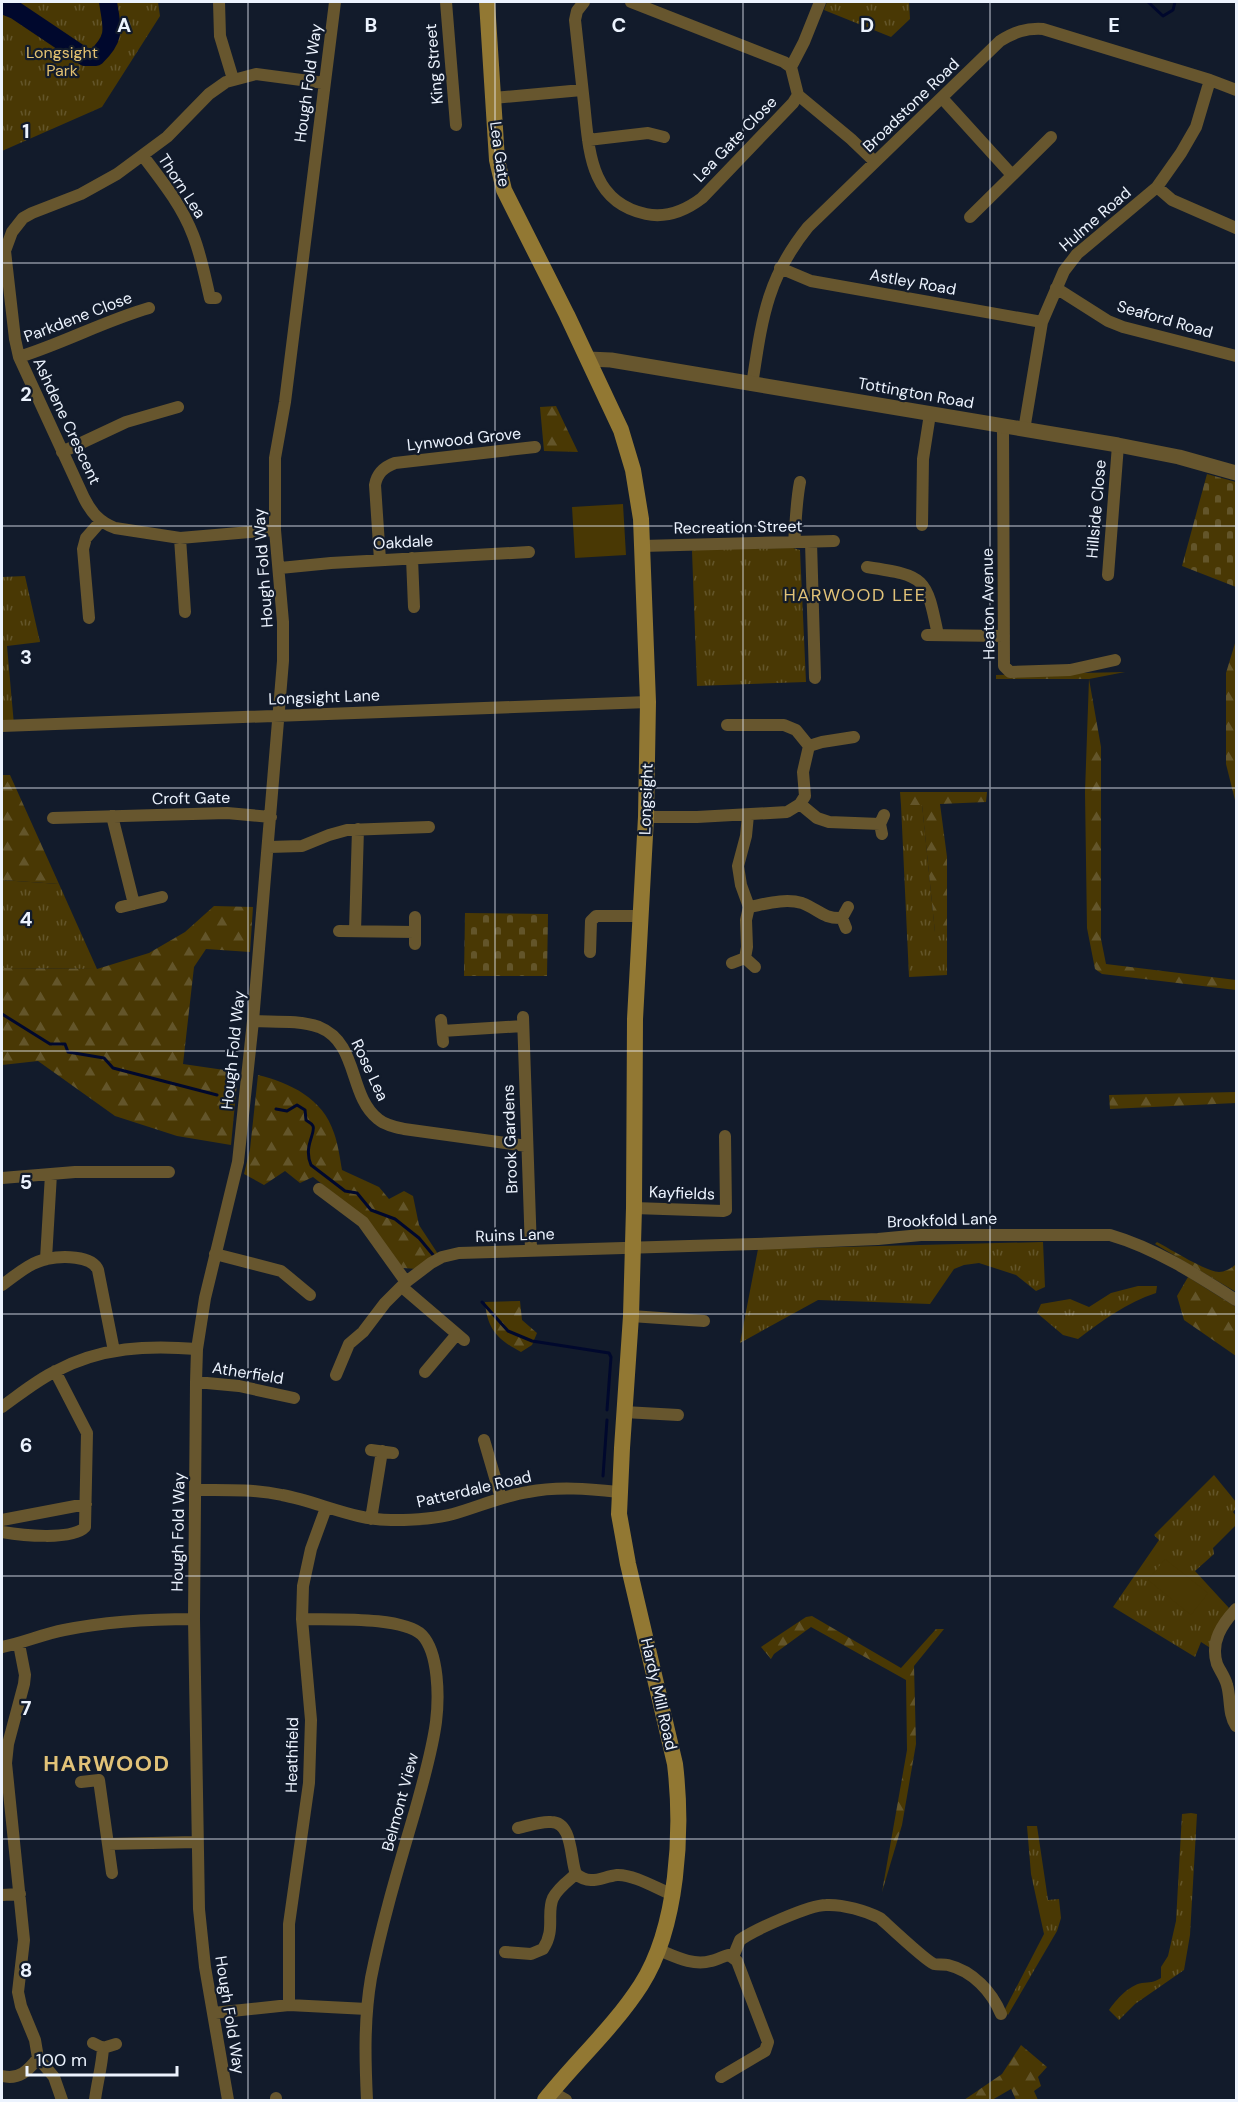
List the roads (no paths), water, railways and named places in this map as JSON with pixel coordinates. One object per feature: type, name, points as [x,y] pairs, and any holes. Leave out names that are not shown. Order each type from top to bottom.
[{"type":"main road","name":"Lea Gate","points":[[487,2],[497,160],[504,190],[588,359]]},
{"type":"main road","name":"Longsight","points":[[588,359],[621,430],[630,461],[638,494],[642,546],[648,702],[646,817],[635,1019],[633,1248]]},
{"type":"main road","name":"Hardy Mill Road","points":[[554,2098],[640,1986],[667,1929],[673,1895],[678,1811],[675,1764],[624,1546],[620,1514],[619,1492],[631,1316],[633,1248]]},
{"type":"street","points":[[219,2],[220,36],[233,79]]},
{"type":"street","name":"Hough Fold Way","points":[[228,2100],[199,1909],[196,1842],[194,1619],[197,1349],[205,1298],[238,1162],[253,1021],[280,715],[283,642],[280,568],[275,530],[275,458],[285,402],[335,2]]},
{"type":"street","name":"King Street","points":[[446,2],[456,125]]},
{"type":"street","name":"Lea Gate Close","points":[[584,2],[574,20],[591,161],[596,175],[614,199],[639,212],[651,215],[674,213],[685,210],[702,198],[793,103],[798,95],[792,67]]},
{"type":"street","points":[[631,2],[792,67],[820,2]]},
{"type":"street","name":"Broadstone Road","points":[[752,384],[764,309],[780,268],[792,247],[808,227],[1000,41],[1032,28],[1043,29],[1210,80]]},
{"type":"street","name":"Ashdene Crescent","points":[[101,521],[88,506],[19,357],[5,260],[7,229],[32,213],[81,194],[117,174],[173,132],[217,87],[233,79],[256,74],[324,83]]},
{"type":"street","points":[[1210,80],[1236,90]]},
{"type":"street","name":"Hulme Road","points":[[1024,430],[1042,322],[1056,288],[1071,260],[1157,187],[1196,127],[1210,80]]},
{"type":"street","points":[[493,98],[582,90]]},
{"type":"street","points":[[798,95],[875,162]]},
{"type":"street","points":[[942,98],[1012,175]]},
{"type":"street","points":[[588,140],[648,133],[664,137]]},
{"type":"street","points":[[970,217],[1051,137]]},
{"type":"street","name":"Thorn Lea","points":[[143,156],[185,217],[194,236],[210,298],[216,298]]},
{"type":"street","points":[[1157,187],[1172,200],[1236,228]]},
{"type":"street","name":"Astley Road","points":[[780,268],[811,281],[1042,322]]},
{"type":"street","name":"Seaford Road","points":[[1056,288],[1108,321],[1123,327],[1236,356]]},
{"type":"street","name":"Parkdene Close","points":[[19,357],[64,341],[110,320],[149,308]]},
{"type":"street","name":"Tottington Road","points":[[588,359],[611,360],[1118,445],[1179,457],[1236,473]]},
{"type":"street","points":[[62,452],[126,422],[178,408]]},
{"type":"street","points":[[922,525],[923,459],[930,414]]},
{"type":"street","name":"Heaton Avenue","points":[[1003,427],[1004,666],[1010,672],[1070,670],[1116,660]]},
{"type":"street","name":"Hillside Close","points":[[1108,575],[1118,445]]},
{"type":"street","name":"Lynwood Grove","points":[[380,560],[375,485],[378,474],[383,469],[395,463],[535,447]]},
{"type":"street","points":[[794,542],[800,482]]},
{"type":"street","points":[[89,621],[83,549],[87,538],[101,521],[106,525],[126,530],[180,538],[275,530]]},
{"type":"street","points":[[180,538],[185,615]]},
{"type":"street","name":"Recreation Street","points":[[642,546],[834,541]]},
{"type":"street","points":[[811,542],[815,678]]},
{"type":"street","name":"Oakdale","points":[[280,568],[529,552]]},
{"type":"street","points":[[412,558],[414,607]]},
{"type":"street","points":[[867,567],[884,565],[910,574],[920,582],[931,602],[933,635],[1004,636]]},
{"type":"street","name":"Longsight Lane","points":[[2,726],[648,702]]},
{"type":"street","points":[[646,817],[697,817],[787,812],[800,804],[805,796],[803,772],[808,746],[796,730],[784,725],[743,728],[727,725]]},
{"type":"street","points":[[808,746],[836,736],[854,737]]},
{"type":"street","points":[[800,804],[818,818],[829,822],[882,824]]},
{"type":"street","name":"Croft Gate","points":[[53,819],[227,813],[271,817]]},
{"type":"street","points":[[745,958],[746,920],[749,907],[741,885],[738,866],[746,836],[748,815]]},
{"type":"street","points":[[112,816],[128,905],[162,897]]},
{"type":"street","points":[[269,847],[302,846],[328,835],[358,829],[425,831]]},
{"type":"street","points":[[355,931],[358,829]]},
{"type":"street","points":[[749,907],[794,901],[829,918],[845,918]]},
{"type":"street","points":[[590,952],[592,918],[596,916],[641,916]]},
{"type":"street","points":[[339,931],[415,938],[415,917]]},
{"type":"street","points":[[732,963],[745,958]]},
{"type":"street","points":[[745,958],[755,967]]},
{"type":"street","name":"Rose Lea","points":[[253,1021],[312,1025],[330,1033],[337,1039],[347,1055],[366,1104],[380,1121],[404,1129],[527,1146]]},
{"type":"street","name":"Brook Gardens","points":[[442,1031],[523,1022],[531,1250]]},
{"type":"street","name":"Kayfields","points":[[634,1208],[726,1210],[725,1136]]},
{"type":"street","points":[[2,1178],[51,1174],[150,1177],[169,1172]]},
{"type":"street","points":[[46,1259],[51,1174]]},
{"type":"street","points":[[319,1189],[363,1222],[404,1284],[460,1337],[425,1372]]},
{"type":"street","name":"Brookfold Lane","points":[[633,1248],[856,1240],[921,1235],[1048,1233],[1110,1235],[1138,1244],[1203,1279],[1236,1300]]},
{"type":"street","name":"Ruins Lane","points":[[336,1375],[347,1358],[350,1344],[363,1332],[380,1308],[404,1284],[442,1257],[459,1253],[633,1248]]},
{"type":"street","points":[[215,1254],[281,1271],[311,1295]]},
{"type":"street","points":[[2,1285],[27,1268],[46,1259],[85,1258],[96,1265],[114,1351]]},
{"type":"street","points":[[631,1316],[704,1321]]},
{"type":"street","points":[[2,1407],[55,1371],[91,1356],[154,1347],[197,1349]]},
{"type":"street","points":[[2,1532],[55,1536],[81,1531],[85,1527],[87,1432],[55,1371]]},
{"type":"street","name":"Atherfield","points":[[196,1382],[239,1386],[294,1401],[296,1384]]},
{"type":"street","points":[[624,1412],[678,1414]]},
{"type":"street","points":[[485,1440],[501,1498]]},
{"type":"street","points":[[372,1518],[382,1452]]},
{"type":"street","name":"Patterdale Road","points":[[196,1490],[244,1490],[282,1495],[327,1508],[391,1520],[434,1518],[461,1512],[501,1498],[550,1489],[571,1488],[619,1492]]},
{"type":"street","points":[[2,1520],[86,1504]]},
{"type":"street","name":"Heathfield","points":[[289,2005],[289,1924],[309,1783],[310,1720],[302,1619],[303,1586],[306,1568],[327,1508]]},
{"type":"street","points":[[1236,1609],[1221,1629],[1215,1646],[1215,1658],[1227,1682],[1230,1712],[1236,1726]]},
{"type":"street","points":[[2,1647],[19,1644],[61,1630],[106,1622],[194,1619]]},
{"type":"street","name":"Belmont View","points":[[302,1619],[390,1622],[408,1626],[426,1640],[435,1663],[437,1711],[432,1747],[381,1933],[367,2008],[365,2042],[367,2100]]},
{"type":"street","points":[[19,1644],[25,1675],[8,1744],[6,1763],[24,1940],[18,1992],[21,2007],[35,2040],[38,2058],[54,2077],[62,2100]]},
{"type":"street","points":[[81,1782],[99,1780],[112,1873]]},
{"type":"street","points":[[518,1828],[534,1829],[555,1822],[564,1829],[576,1874],[586,1880],[595,1881],[622,1875],[673,1895]]},
{"type":"street","points":[[108,1844],[196,1842]]},
{"type":"street","points":[[505,1952],[518,1949],[531,1954],[538,1952],[546,1944],[552,1925],[553,1898],[576,1874]]},
{"type":"street","points":[[2,1895],[20,1894]]},
{"type":"street","points":[[733,1957],[740,1940],[762,1929],[819,1906],[844,1907],[873,1914],[934,1964],[950,1965],[978,1980],[994,2000],[1001,2014]]},
{"type":"street","points":[[659,1950],[696,1963],[710,1962],[726,1955],[733,1957],[736,1961],[768,2047],[721,2077]]},
{"type":"street","points":[[213,2013],[289,2005],[367,2008]]},
{"type":"street","points":[[94,2100],[102,2068],[98,2045],[116,2044]]},
{"type":"street","points":[[2,2076],[9,2078],[19,2076],[29,2070],[38,2058]]},
{"type":"waterway","points":[[2,5],[15,10],[85,57],[96,57],[110,38],[111,19],[108,2]]},
{"type":"waterway","points":[[1148,2],[1163,16],[1173,10],[1175,2]]},
{"type":"waterway","points":[[2,1014],[50,1044],[65,1044],[68,1052],[104,1058],[113,1068],[217,1095]]},
{"type":"waterway","points":[[276,1109],[287,1111],[297,1105],[305,1110],[306,1120],[313,1126],[308,1152],[311,1165],[345,1191],[357,1193],[371,1210],[395,1219],[419,1238],[434,1256]]},
{"type":"waterway","points":[[482,1302],[508,1331],[532,1341],[609,1353],[611,1357],[607,1410]]},
{"type":"waterway","points":[[603,1476],[607,1420]]},
{"type":"district","name":"HARWOOD LEE","points":[[855,595]]},
{"type":"district","name":"HARWOOD","points":[[107,1763]]},
{"type":"park label","name":"Longsight Park","points":[[62,61]]}]
